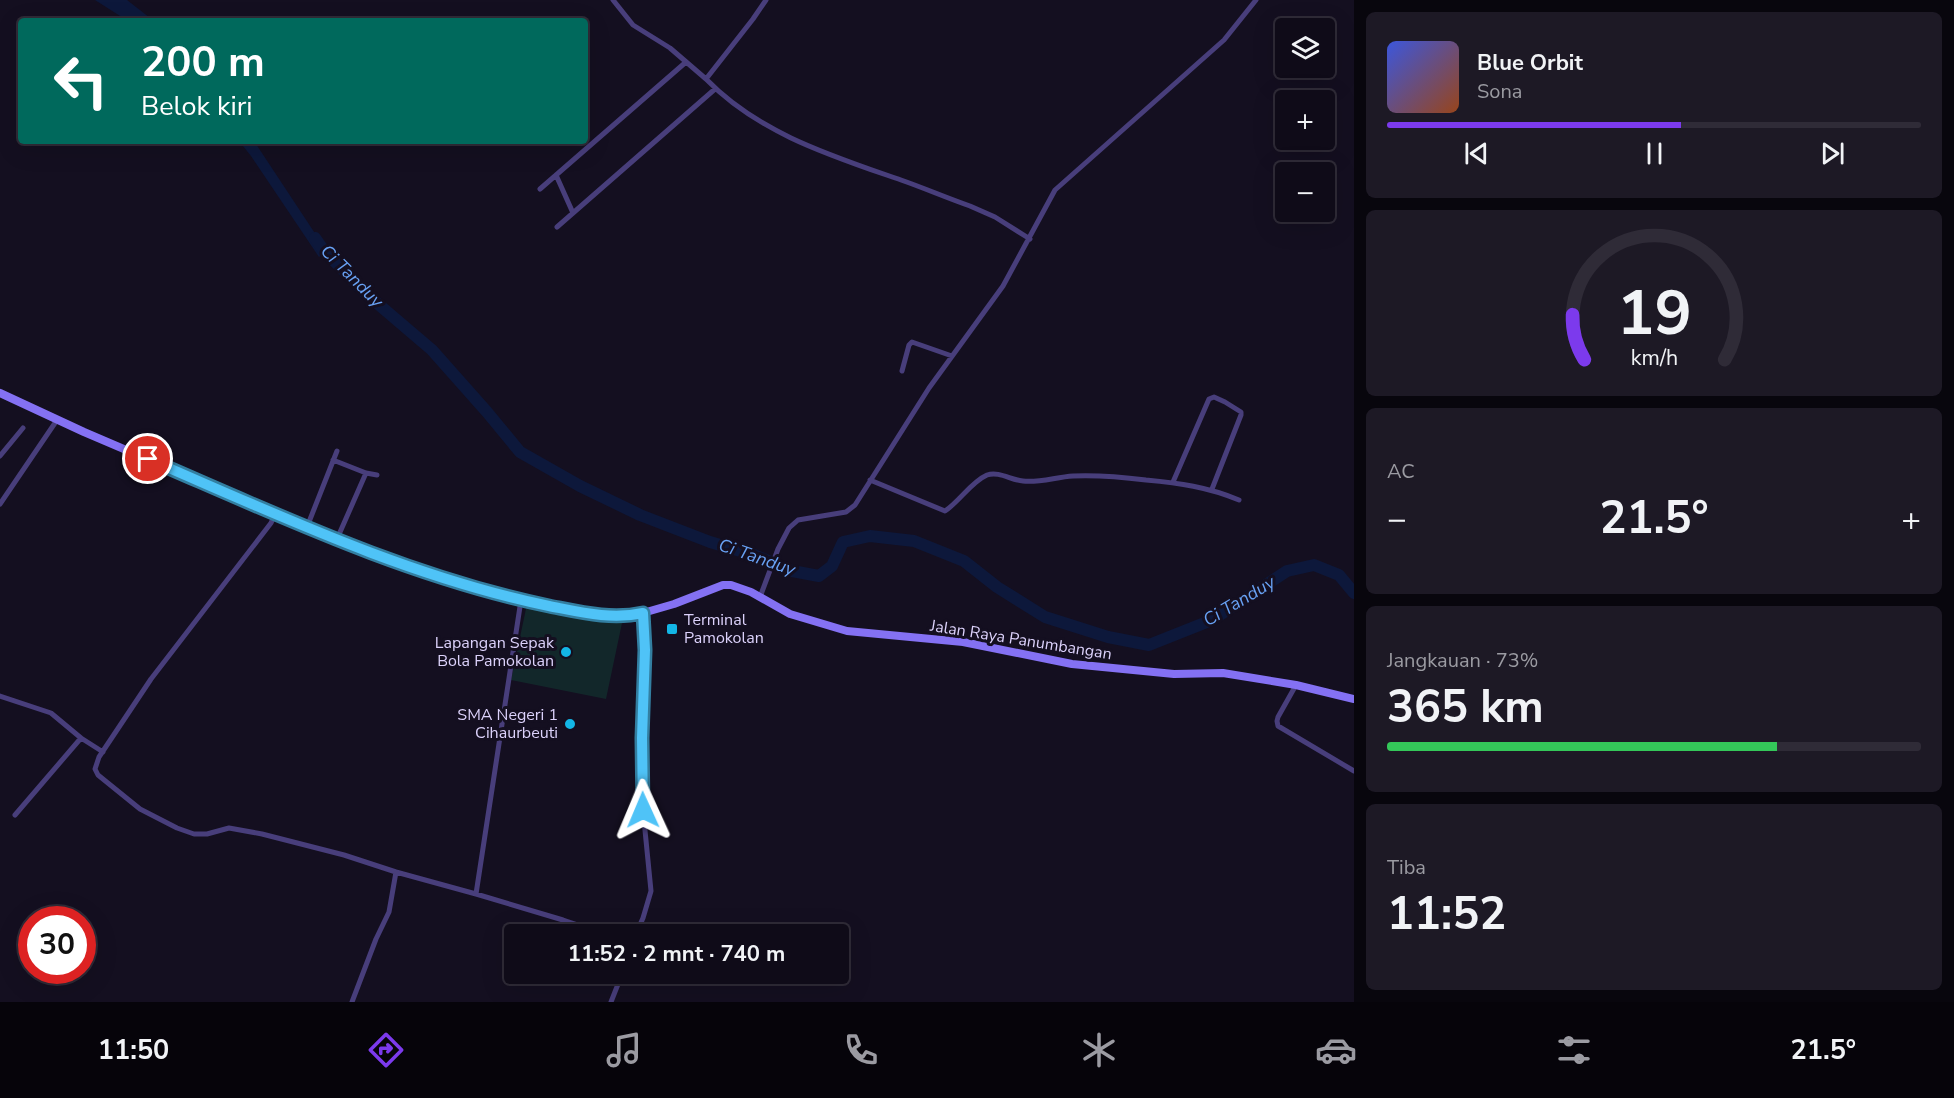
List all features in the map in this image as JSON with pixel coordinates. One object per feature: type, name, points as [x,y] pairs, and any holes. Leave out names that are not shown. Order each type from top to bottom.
[{"type":"main road","name":"Jalan Raya Panumbangan","points":[[0,393],[57,420],[337,539],[429,574],[521,600],[595,615],[615,616],[643,613],[723,585],[731,585],[742,588],[790,614],[847,631],[963,642],[1072,664],[1174,674],[1223,673],[1296,685],[1354,699]]},
{"type":"street","points":[[613,0],[633,25],[670,48],[715,88],[760,121],[814,148],[970,206],[995,217],[1030,239]]},
{"type":"street","points":[[705,79],[766,0]]},
{"type":"street","points":[[760,597],[778,549],[789,528],[798,520],[846,512],[850,509],[952,356],[1003,286],[1055,190],[1224,40],[1256,0]]},
{"type":"street","points":[[540,189],[686,62]]},
{"type":"street","points":[[557,227],[715,88]]},
{"type":"street","points":[[556,175],[573,213]]},
{"type":"street","points":[[902,371],[909,345],[912,342],[952,356]]},
{"type":"street","points":[[1173,482],[1209,399],[1214,397],[1225,402],[1241,415],[1212,489]]},
{"type":"street","points":[[0,504],[57,420]]},
{"type":"street","points":[[0,456],[23,428]]},
{"type":"street","points":[[307,527],[337,451]]},
{"type":"street","points":[[333,460],[377,475]]},
{"type":"street","points":[[337,539],[366,473]]},
{"type":"street","points":[[870,480],[945,511],[988,475],[1000,475],[1022,481],[1071,476],[1173,482],[1212,489],[1239,500]]},
{"type":"street","points":[[275,514],[271,523],[152,679],[99,757],[95,769],[98,775],[140,809],[194,834],[207,834],[229,828],[239,829],[344,855],[573,924]]},
{"type":"street","points":[[476,894],[521,600]]},
{"type":"street","points":[[639,924],[651,891],[643,810],[642,738],[645,650],[643,613]]},
{"type":"street","points":[[1296,685],[1276,724],[1354,771]]},
{"type":"street","points":[[0,696],[46,710],[103,752]]},
{"type":"street","points":[[15,815],[81,738]]},
{"type":"street","points":[[352,1002],[389,912],[396,872]]},
{"type":"street","points":[[611,1002],[618,984]]},
{"type":"green space","name":"Lapangan Sepak Bola Pamokolan","points":[[527,604],[622,623],[606,699],[511,680]]},
{"type":"water","points":[[95,0],[127,0],[150,18],[123,18]]},
{"type":"water","points":[[241,144],[256,144],[326,250],[319,257]]},
{"type":"waterway","name":"Ci Tanduy","points":[[315,238],[364,292],[432,350],[520,452],[580,486],[640,515],[710,542],[754,555],[792,571],[819,576],[832,566],[843,542],[870,536],[914,541],[964,561],[997,587],[1045,617],[1108,637],[1149,645],[1212,620],[1287,571],[1314,565],[1339,575],[1354,593]]},
{"type":"place","name":"Terminal Pamokolan","points":[[672,629]]},
{"type":"place","name":"Lapangan Sepak Bola Pamokolan","points":[[566,652]]},
{"type":"place","name":"SMA Negeri 1 Cihaurbeuti","points":[[570,724]]},
{"type":"route","points":[[148,459],[290,520],[429,574],[521,600],[595,615],[615,616],[643,613],[645,650],[642,738],[643,810]]}]
